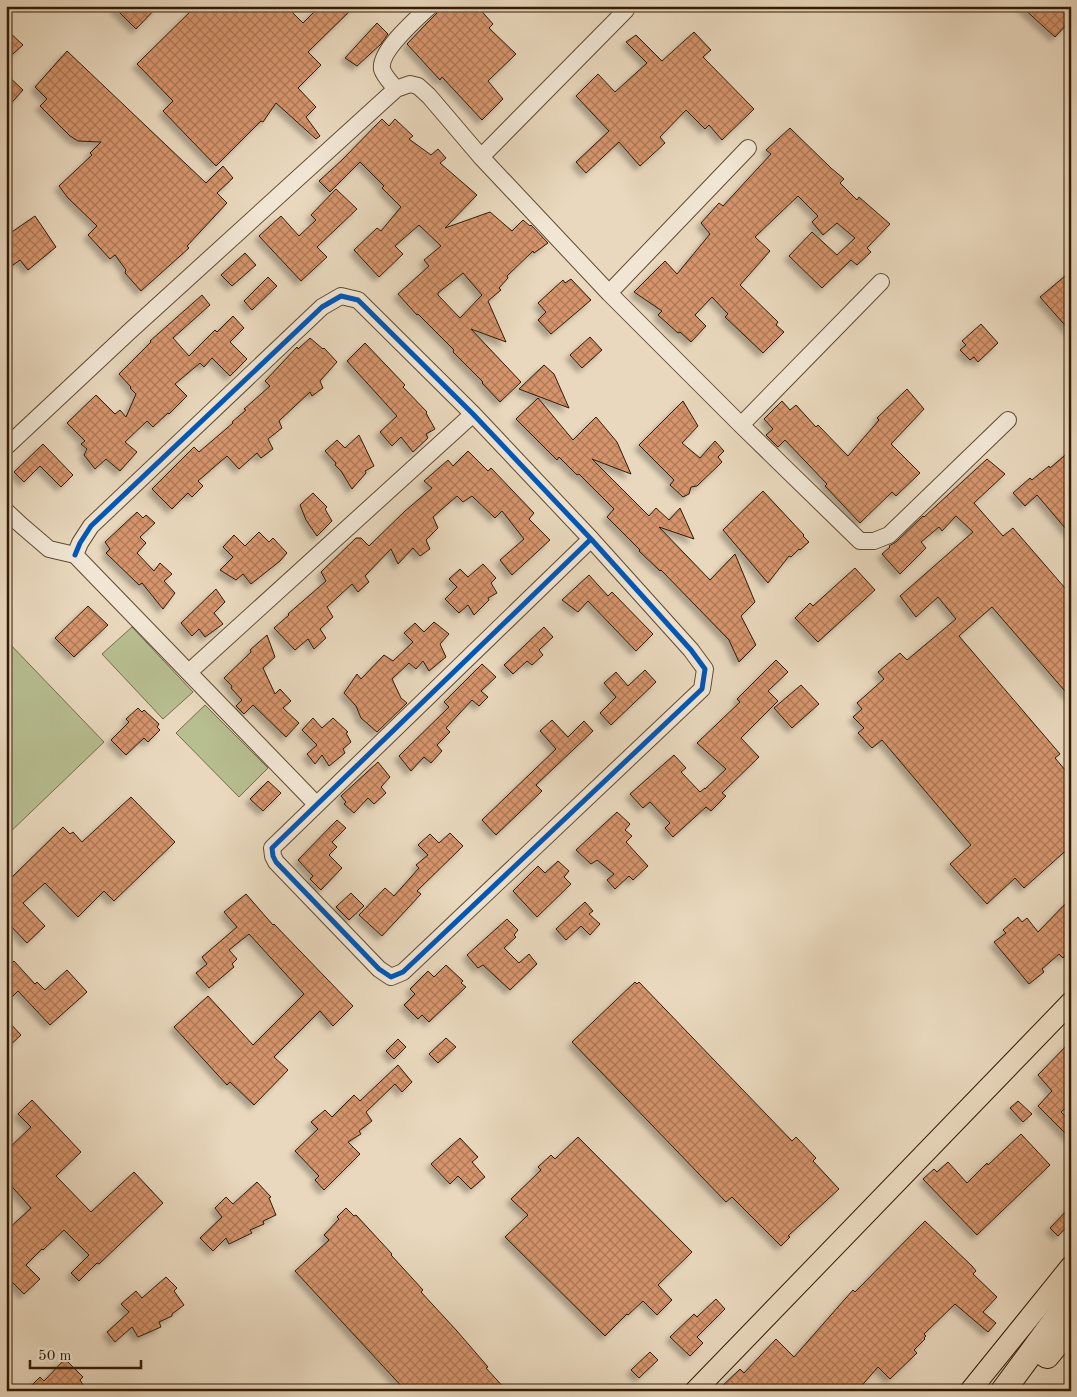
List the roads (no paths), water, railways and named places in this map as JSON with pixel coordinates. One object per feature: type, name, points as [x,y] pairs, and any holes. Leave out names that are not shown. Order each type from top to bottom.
[{"type":"highway","points":[[1002,1391],[1071,1299]]},
{"type":"highway","points":[[1018,1391],[1071,1326]]},
{"type":"main road","points":[[695,1391],[1071,1002]]},
{"type":"main road","points":[[707,1391],[1071,1016]]},
{"type":"main road","points":[[970,1391],[1071,1266]]},
{"type":"street","points":[[396,89],[383,72],[384,60],[388,51],[404,30],[430,6]]},
{"type":"street","points":[[481,157],[626,10]]},
{"type":"street","points":[[6,447],[130,331],[396,89],[410,84],[418,86],[430,96],[481,157],[608,293],[860,541],[874,541],[889,535],[1008,420]]},
{"type":"street","points":[[608,293],[748,148]]},
{"type":"street","points":[[740,425],[881,282]]},
{"type":"street","points":[[75,555],[91,526],[322,307],[341,296],[358,300],[473,414],[591,539],[706,669],[702,689],[403,972],[391,977],[379,969],[276,862],[272,848],[591,539]]},
{"type":"street","points":[[189,672],[473,414]]},
{"type":"street","points":[[6,511],[49,549],[75,555],[316,804]]}]
